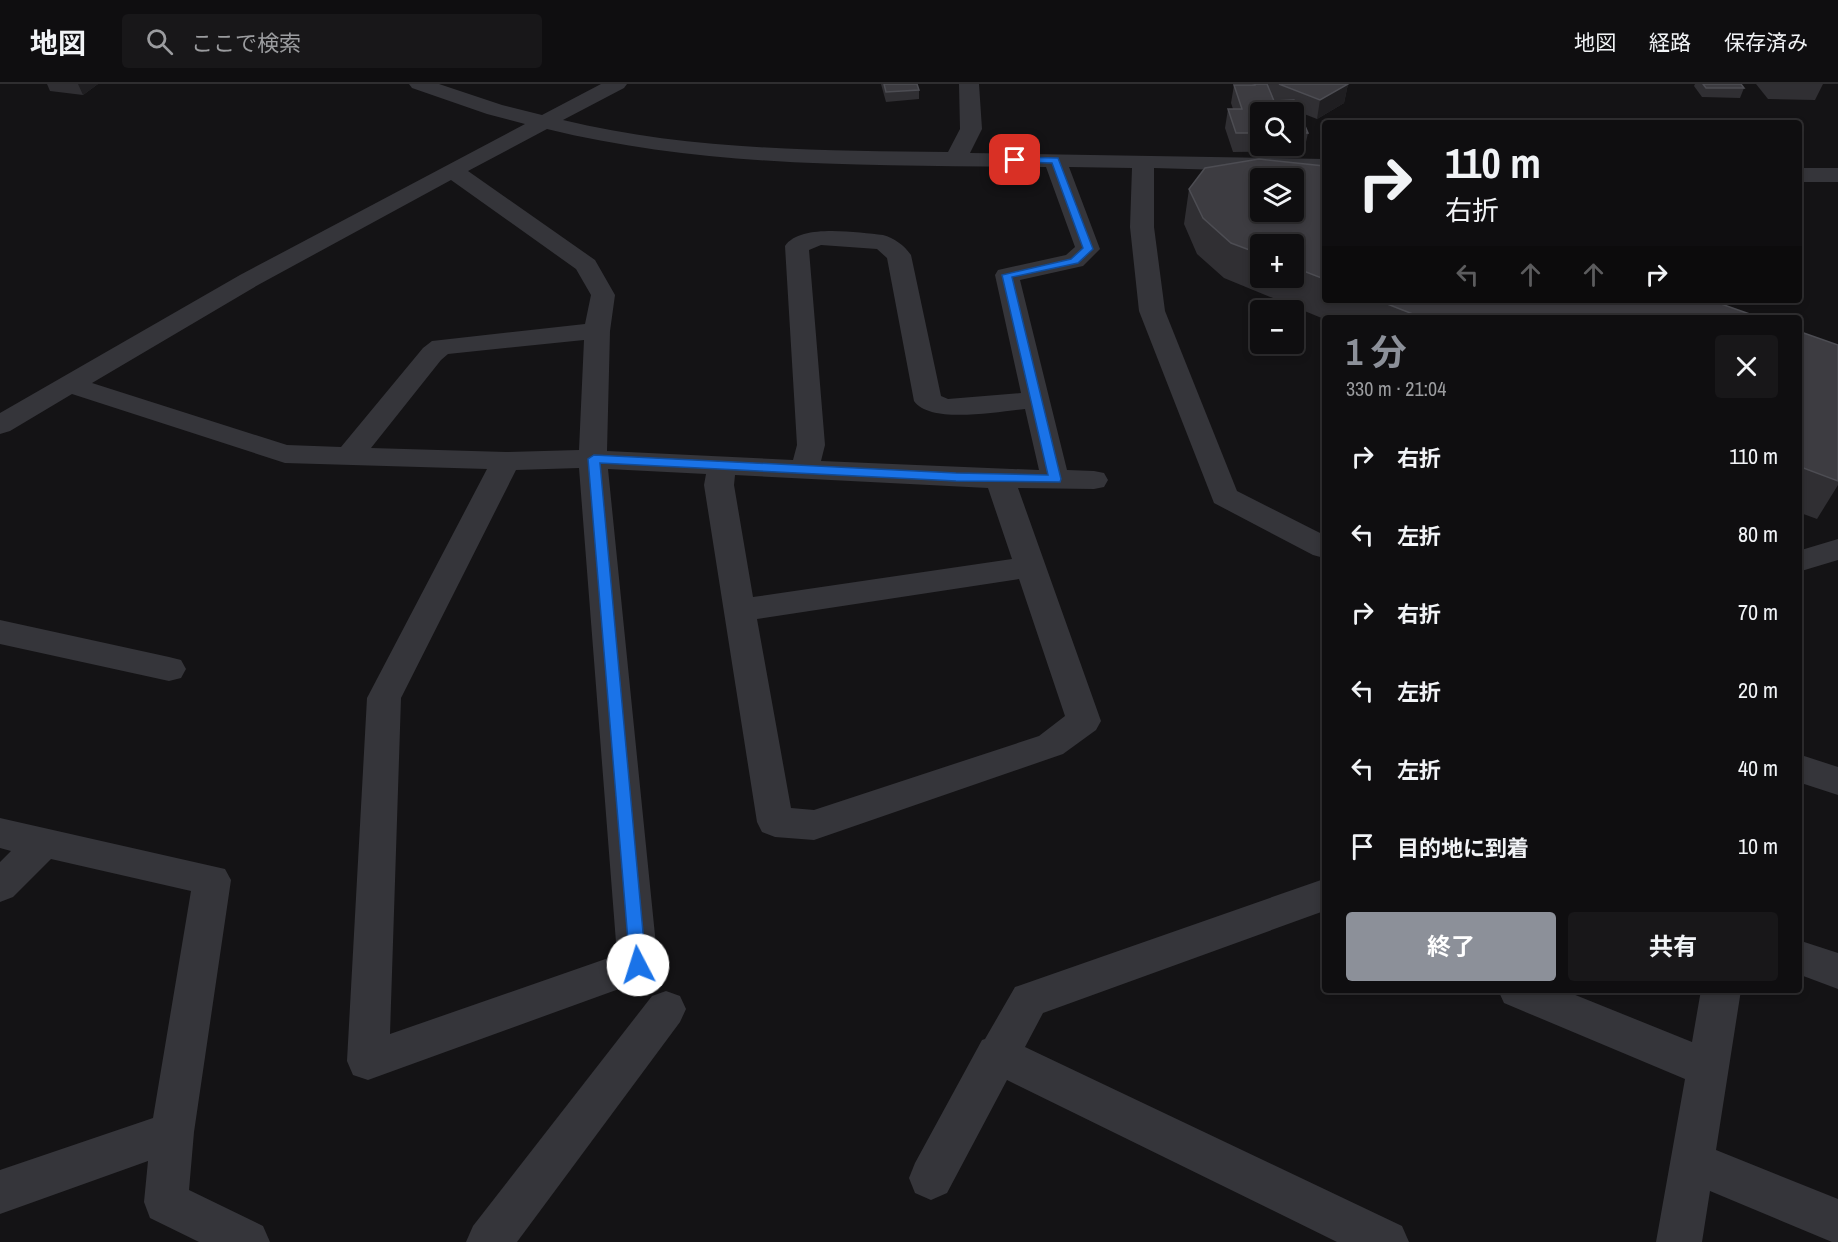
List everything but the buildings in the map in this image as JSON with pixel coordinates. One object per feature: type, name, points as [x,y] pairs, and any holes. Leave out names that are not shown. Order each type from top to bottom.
[{"type":"street","points":[[419,84],[543,123],[700,147],[775,153],[955,160],[1322,166]]},
{"type":"street","points":[[0,425],[249,280],[617,84]]},
{"type":"street","points":[[955,160],[971,129],[969,84]]},
{"type":"street","points":[[1055,160],[1088,249],[1074,261],[1007,275],[1055,479]]},
{"type":"street","points":[[1142,162],[1144,182],[1142,227],[1152,311],[1224,496],[1322,547]]},
{"type":"street","points":[[452,170],[586,266],[603,295],[597,331],[594,459],[638,965],[368,1061],[384,698],[506,461]]},
{"type":"street","points":[[1802,175],[1838,175]]},
{"type":"street","points":[[804,470],[811,445],[797,246],[819,238],[883,242],[899,255],[928,401],[946,407],[1036,400]]},
{"type":"street","points":[[350,456],[432,354],[441,347],[597,331]]},
{"type":"street","points":[[72,384],[94,394],[285,454],[506,461],[594,459],[1000,479],[1094,480]]},
{"type":"street","points":[[722,466],[719,485],[742,610],[776,822],[814,825],[1051,745],[1084,721],[1000,479]]},
{"type":"street","points":[[1802,561],[1838,549]]},
{"type":"street","points":[[742,610],[1030,567]]},
{"type":"street","points":[[0,632],[169,669]]},
{"type":"street","points":[[1802,769],[1838,781]]},
{"type":"street","points":[[0,833],[212,880],[172,1132],[166,1202],[247,1242]]},
{"type":"street","points":[[0,886],[43,843]]},
{"type":"street","points":[[931,1178],[997,1054],[1029,1000],[1318,902]]},
{"type":"street","points":[[1802,958],[1838,971]]},
{"type":"street","points":[[1525,993],[1707,1068]]},
{"type":"street","points":[[1679,1242],[1720,993]]},
{"type":"street","points":[[489,1242],[666,1010]]},
{"type":"street","points":[[997,1054],[1386,1242]]},
{"type":"street","points":[[0,1192],[172,1132]]},
{"type":"street","points":[[1692,1162],[1838,1222]]},
{"type":"route","points":[[638,965],[594,459],[1000,479],[1055,479],[1007,275],[1074,261],[1088,249],[1055,160],[1015,160]]}]
